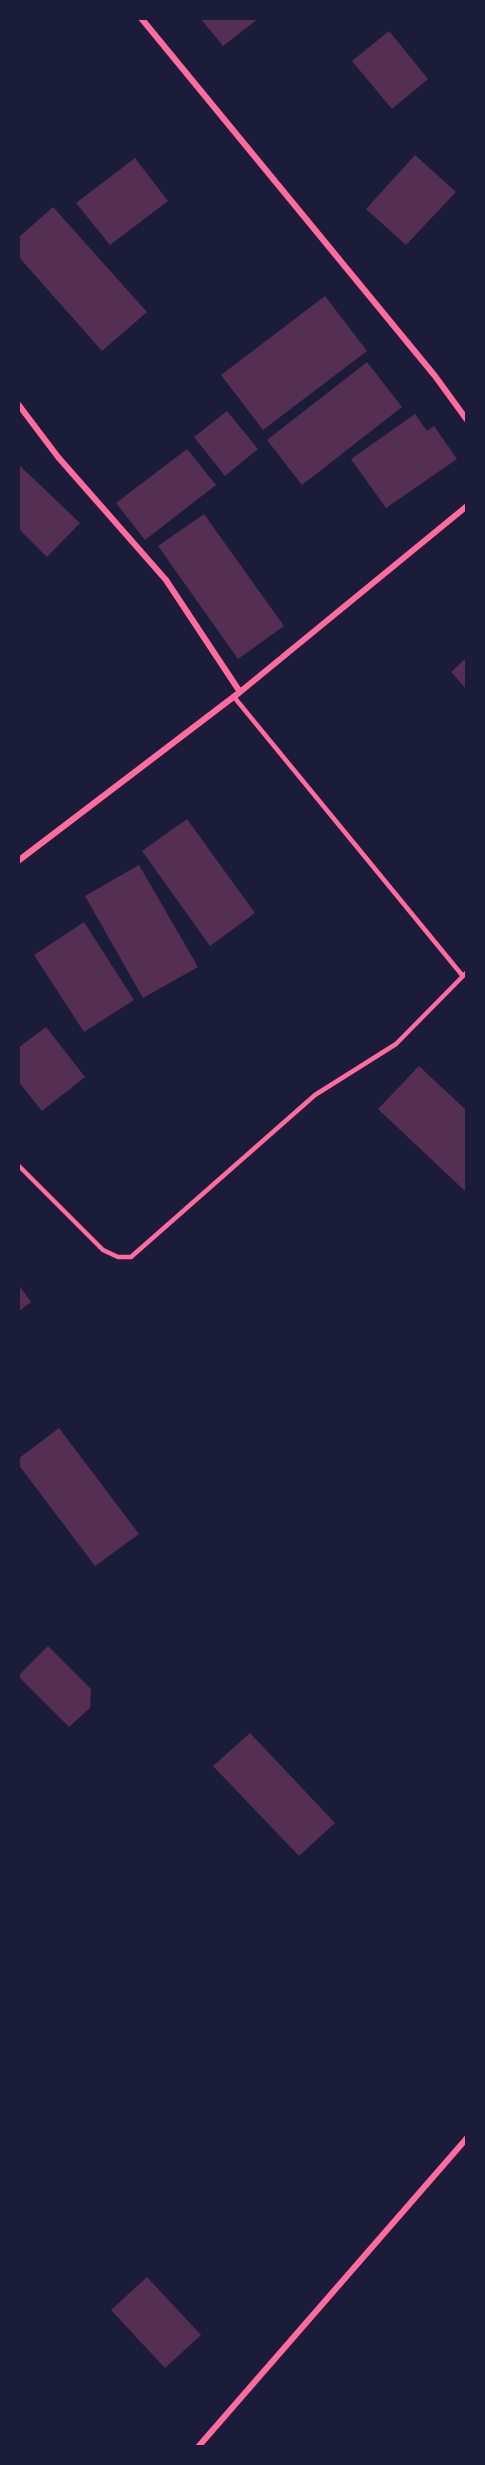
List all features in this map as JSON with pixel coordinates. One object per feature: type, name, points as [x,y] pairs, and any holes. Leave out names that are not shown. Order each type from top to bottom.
[{"type":"street","points":[[141,18],[435,376],[467,420]]},
{"type":"street","points":[[18,404],[58,457],[166,580],[240,692]]},
{"type":"street","points":[[18,861],[234,697],[467,506]]},
{"type":"street","points":[[198,2447],[467,2138]]},
{"type":"lane","points":[[18,1166],[103,1250],[118,1257],[131,1257],[315,1095],[396,1044],[465,973],[234,697]]},
{"type":"building","points":[[200,18],[259,18],[223,46]]},
{"type":"building","points":[[389,31],[428,79],[392,109],[352,61]]},
{"type":"building","points":[[415,155],[456,192],[406,245],[366,209]]},
{"type":"building","points":[[135,158],[168,201],[110,245],[76,203]]},
{"type":"building","points":[[53,207],[147,312],[102,351],[18,256],[18,238]]},
{"type":"building","points":[[325,296],[367,351],[263,430],[221,375]]},
{"type":"building","points":[[367,362],[402,407],[302,485],[267,440]]},
{"type":"building","points":[[227,411],[258,449],[225,476],[194,437]]},
{"type":"building","points":[[415,414],[427,431],[434,426],[457,459],[386,508],[351,459]]},
{"type":"building","points":[[187,449],[216,485],[145,540],[116,503]]},
{"type":"building","points":[[18,464],[80,523],[47,557],[18,528]]},
{"type":"building","points":[[204,514],[284,626],[238,659],[158,546]]},
{"type":"building","points":[[467,657],[467,690],[451,672]]},
{"type":"building","points":[[187,819],[255,913],[210,946],[142,851]]},
{"type":"building","points":[[139,865],[198,967],[143,998],[85,896]]},
{"type":"building","points":[[84,922],[134,1000],[84,1032],[34,955]]},
{"type":"building","points":[[46,1027],[85,1077],[42,1111],[18,1081],[18,1048]]},
{"type":"building","points":[[419,1066],[467,1111],[467,1193],[378,1109]]},
{"type":"building","points":[[18,1284],[31,1302],[18,1312]]},
{"type":"building","points":[[59,1428],[139,1534],[95,1566],[18,1464],[18,1459]]},
{"type":"building","points":[[48,1646],[91,1689],[90,1708],[69,1727],[18,1676]]},
{"type":"building","points":[[250,1733],[335,1823],[299,1856],[213,1766]]},
{"type":"building","points":[[147,2277],[201,2335],[165,2368],[111,2310]]}]
